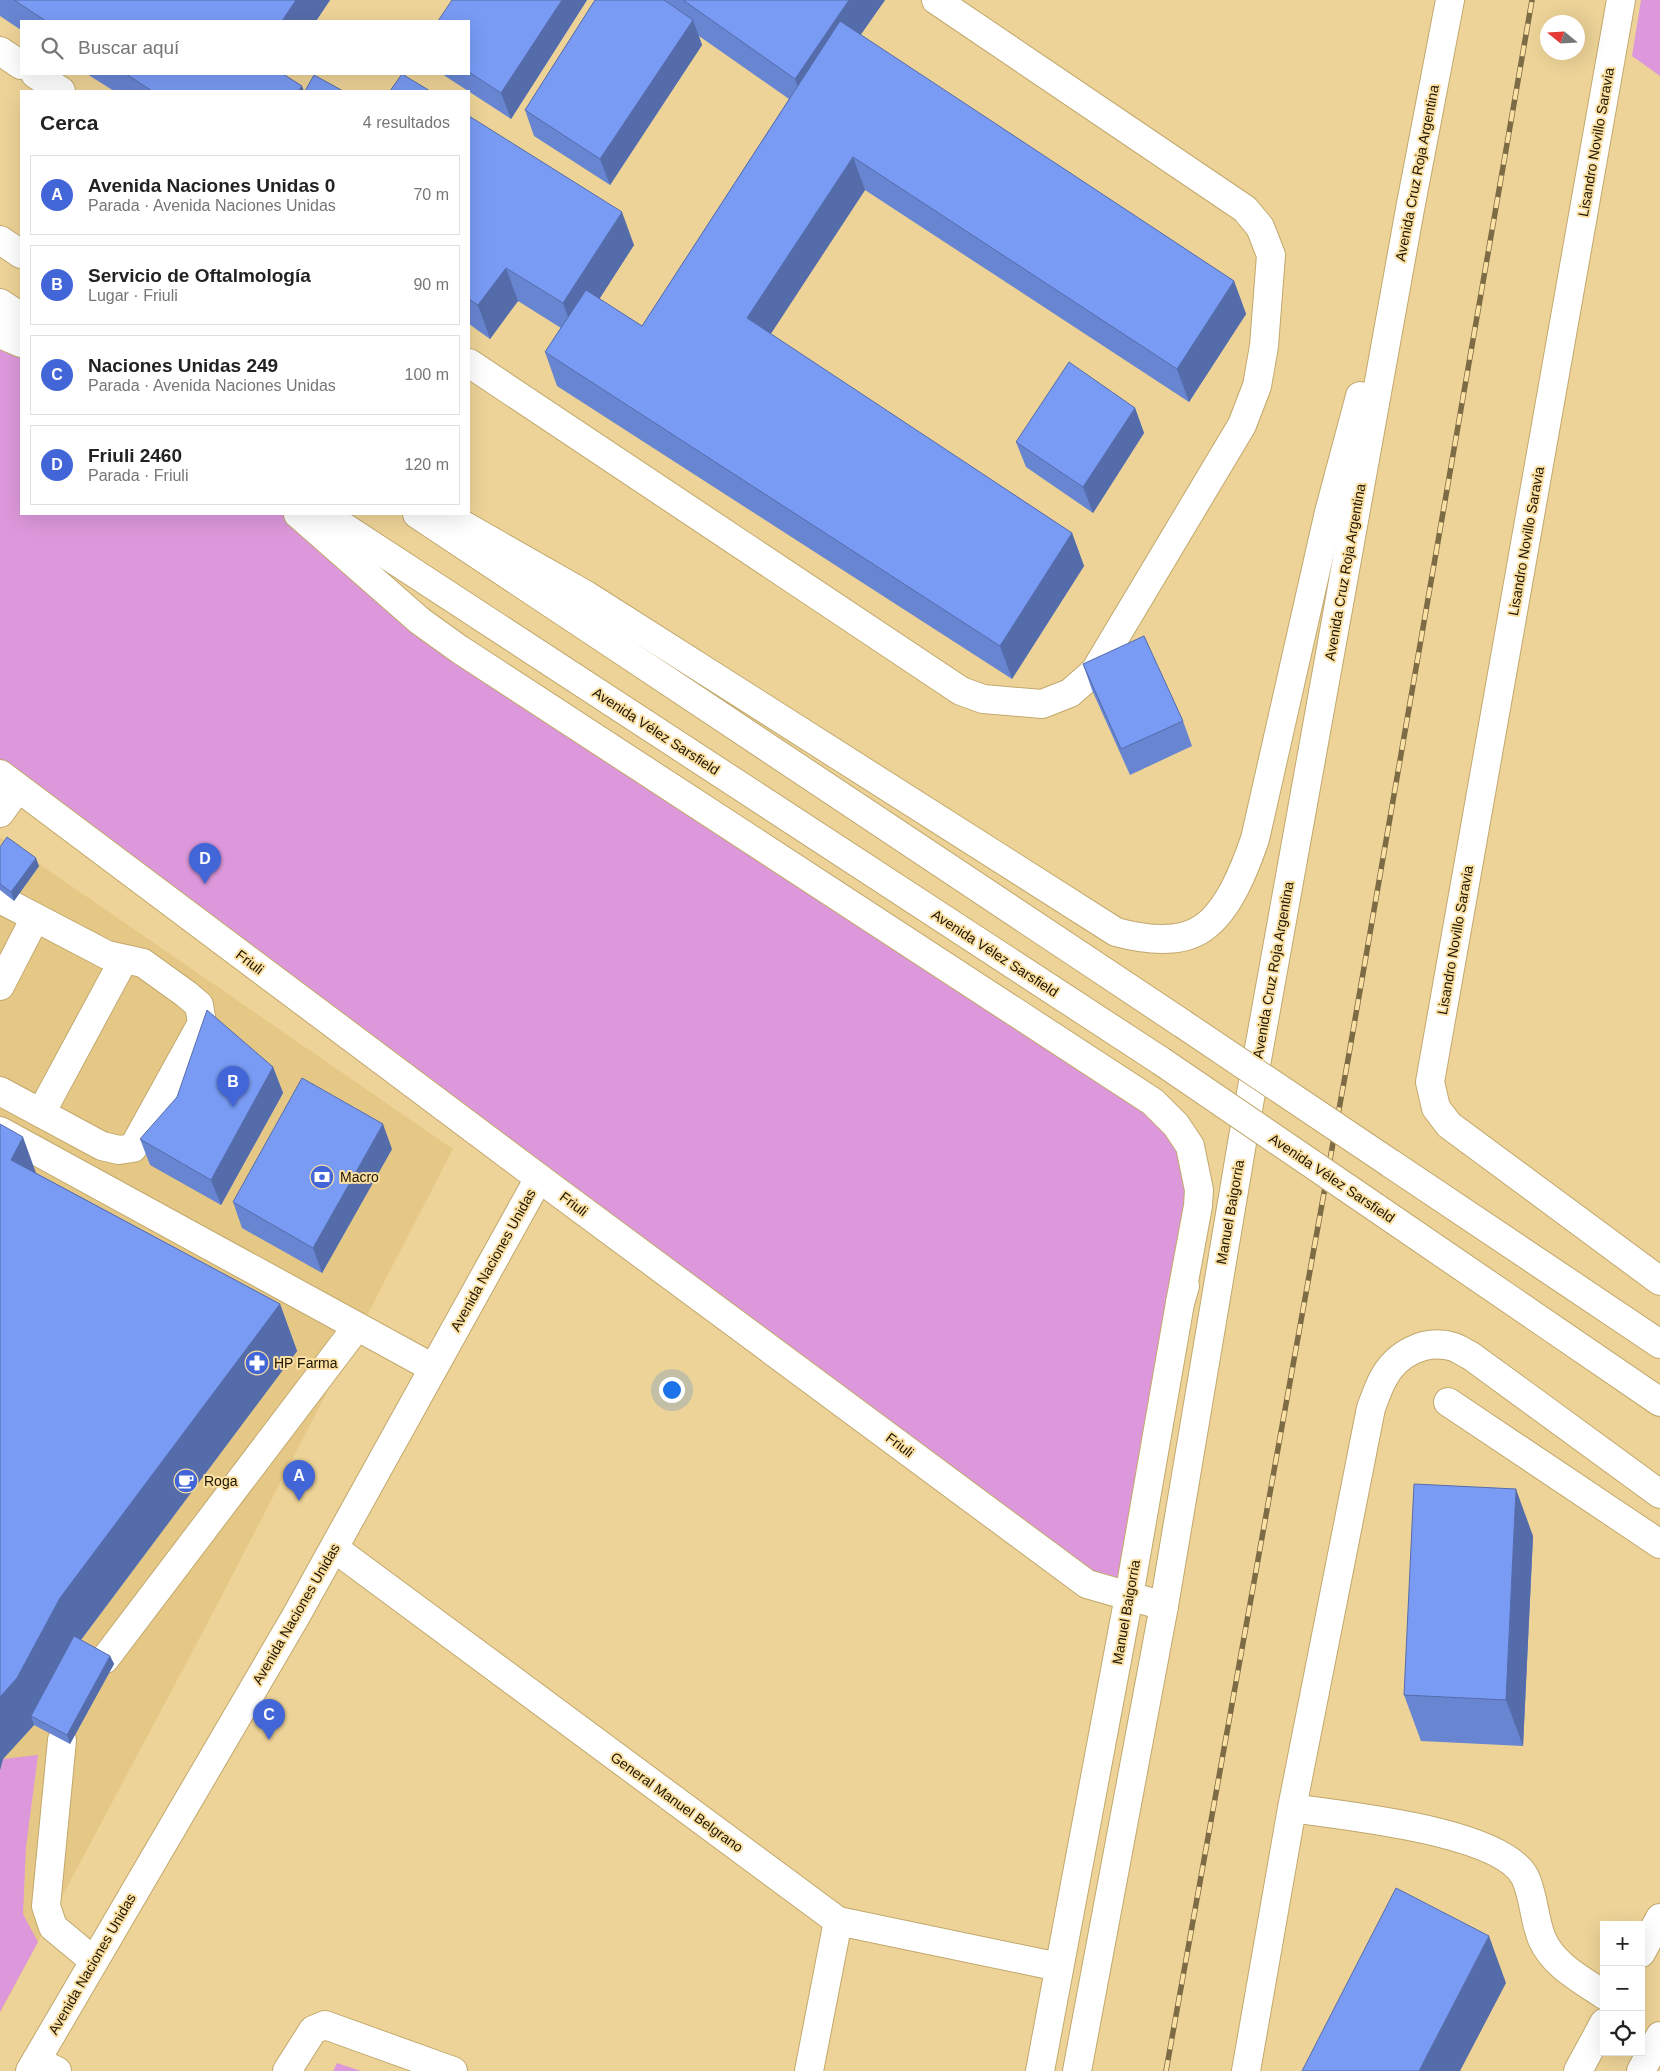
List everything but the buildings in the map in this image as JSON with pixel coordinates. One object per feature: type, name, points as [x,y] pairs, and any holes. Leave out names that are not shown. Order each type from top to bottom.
[{"type":"main road","points":[[470,364],[961,691],[983,699],[1042,704],[1070,693],[1096,671],[1242,425],[1257,386],[1272,254],[1260,228],[1245,209],[936,0]]},
{"type":"main road","name":"Avenida Cruz Roja Argentina","points":[[1242,1144],[1410,209],[1450,0]]},
{"type":"main road","name":"Lisandro Novillo Saravia","points":[[1621,0],[1430,1082],[1436,1108],[1449,1125],[1660,1281]]},
{"type":"main road","points":[[0,50],[20,64]]},
{"type":"main road","points":[[37,75],[59,90]]},
{"type":"main road","points":[[446,515],[586,595],[1116,932],[1141,939],[1186,936],[1203,928],[1221,909],[1243,872],[1255,839],[1329,512],[1410,209]]},
{"type":"main road","points":[[0,240],[20,253]]},
{"type":"main road","points":[[0,304],[20,316]]},
{"type":"main road","points":[[0,334],[20,343]]},
{"type":"main road","points":[[299,515],[420,621],[459,649],[1153,1102],[1176,1126],[1190,1146],[1198,1190],[1198,1206],[1180,1303]]},
{"type":"main road","name":"Avenida Vélez Sarsfield","points":[[326,515],[1161,1061],[1660,1402]]},
{"type":"main road","points":[[419,515],[1660,1344]]},
{"type":"main road","points":[[0,813],[9,781]]},
{"type":"main road","name":"Friuli","points":[[9,781],[539,1178],[1087,1584],[1164,1606]]},
{"type":"main road","points":[[0,899],[107,955],[143,964],[186,994],[199,1006],[202,1023],[133,1148],[119,1150],[102,1146],[0,1091]]},
{"type":"main road","points":[[0,986],[35,918]]},
{"type":"main road","points":[[41,1113],[124,959]]},
{"type":"main road","points":[[0,1131],[356,1328],[433,1368]]},
{"type":"main road","name":"Manuel Baigorria","points":[[1040,2071],[1129,1596],[1180,1303],[1206,1218],[1242,1144]]},
{"type":"main road","name":"Manuel Baigorria","points":[[1077,2071],[1164,1606],[1242,1144]]},
{"type":"main road","name":"Avenida Naciones Unidas","points":[[41,2068],[94,1960],[334,1548],[539,1178]]},
{"type":"main road","points":[[105,1659],[356,1328]]},
{"type":"main road","points":[[1246,2071],[1292,1808],[1371,1408],[1383,1378],[1394,1364],[1412,1349],[1430,1344],[1452,1347],[1465,1353],[1660,1494]]},
{"type":"main road","points":[[1448,1402],[1660,1544]]},
{"type":"main road","name":"General Manuel Belgrano","points":[[334,1548],[838,1921],[1059,1967]]},
{"type":"main road","points":[[62,1740],[46,1906],[53,1927],[94,1960]]},
{"type":"main road","points":[[1292,1808],[1433,1830],[1461,1837],[1495,1850],[1510,1860],[1524,1876],[1542,1940],[1558,1963],[1600,1992]]},
{"type":"main road","points":[[1645,1946],[1660,1918]]},
{"type":"main road","points":[[809,2071],[838,1921]]},
{"type":"main road","points":[[287,2071],[313,2030],[325,2025],[453,2071]]},
{"type":"main road","points":[[1578,2071],[1600,2030]]},
{"type":"main road","points":[[1641,2071],[1660,2036]]},
{"type":"shaded area","points":[[1641,0],[1660,0],[1660,76],[1632,56]]},
{"type":"shaded area","points":[[0,303],[20,316],[20,515],[299,515],[420,621],[1153,1102],[1199,1190],[1129,1596],[1087,1584],[0,774]]},
{"type":"shaded area","points":[[0,837],[453,1149],[206,1626],[0,2013]]},
{"type":"shaded area","points":[[38,1755],[26,1847],[23,1914],[38,1942],[0,2012],[0,1770],[3,1759]]},
{"type":"shaded area","points":[[337,2063],[361,2071],[333,2071]]},
{"type":"railway","points":[[1166,2071],[1349,1054],[1532,0]]},
{"type":"place","name":"Friuli 2460","points":[[205,884]]},
{"type":"place","name":"Servicio de Oftalmología","points":[[233,1107]]},
{"type":"place","name":"Macro","points":[[322,1177]]},
{"type":"place","name":"HP Farma","points":[[257,1363]]},
{"type":"place","name":"Roga","points":[[186,1481]]},
{"type":"place","name":"Avenida Naciones Unidas 0","points":[[299,1501]]},
{"type":"place","name":"Naciones Unidas 249","points":[[269,1740]]}]
